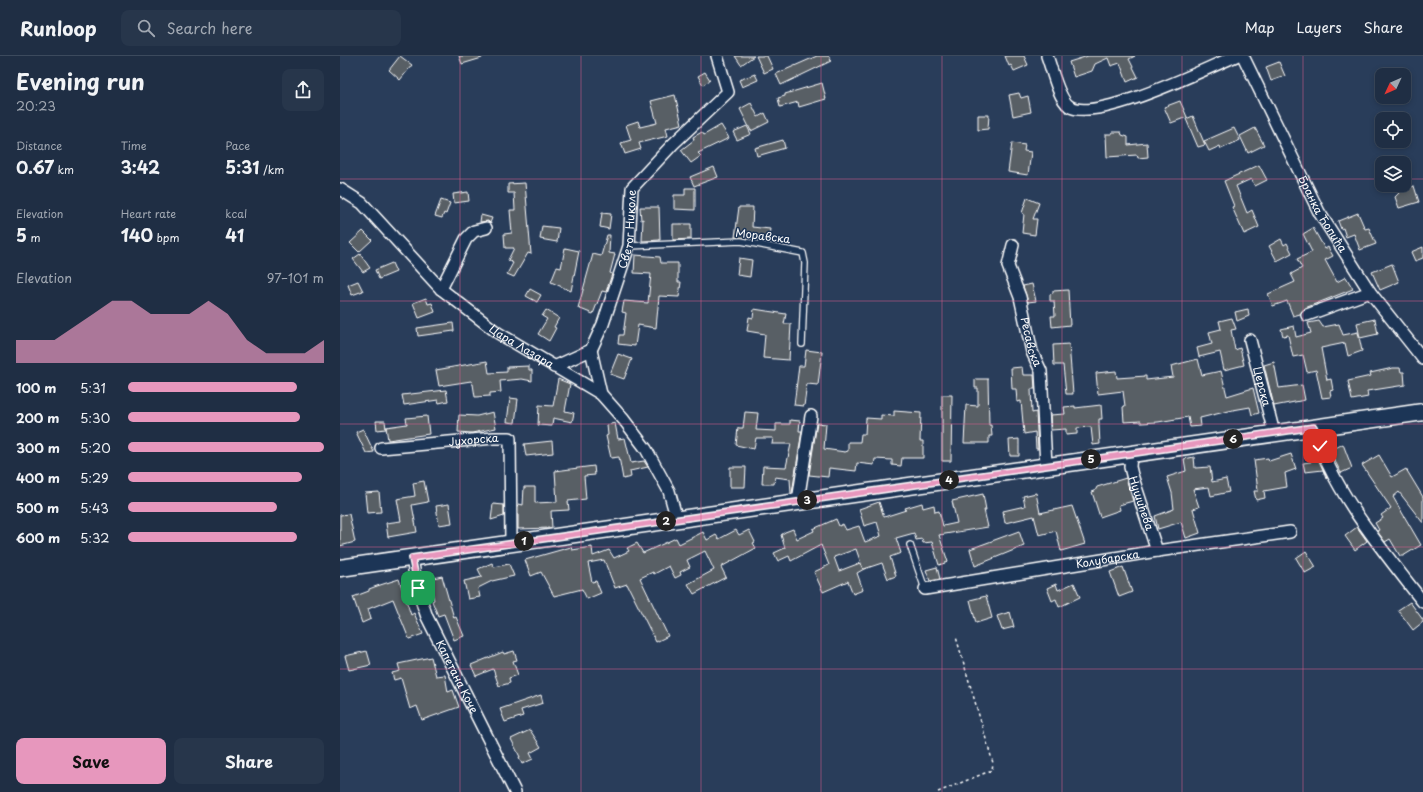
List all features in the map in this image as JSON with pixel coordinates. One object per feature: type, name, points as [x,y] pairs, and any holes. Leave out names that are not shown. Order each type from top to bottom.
[{"type":"main road","points":[[340,568],[511,542],[677,520],[1046,465],[1423,412]]},
{"type":"street","name":"Светог Николе","points":[[591,350],[603,324],[629,246],[632,188],[673,144],[728,92],[717,56]]},
{"type":"street","points":[[1047,56],[1062,99],[1070,107],[1081,109],[1103,108],[1148,94],[1236,56]]},
{"type":"street","name":"Бранка Ћопића","points":[[1243,56],[1319,212],[1370,292],[1423,359]]},
{"type":"street","name":"Цара Лазара","points":[[340,190],[362,204],[441,289],[498,333],[601,394],[624,420],[646,449],[669,491],[677,520]]},
{"type":"street","points":[[441,289],[466,239],[474,231],[486,228]]},
{"type":"street","name":"Ресавска","points":[[1012,245],[1008,266],[1020,297],[1032,352],[1041,371],[1046,465]]},
{"type":"street","points":[[1308,315],[1370,292]]},
{"type":"street","name":"Церска","points":[[1250,340],[1274,433]]},
{"type":"street","points":[[554,367],[591,350],[601,394]]},
{"type":"street","points":[[798,501],[811,416]]},
{"type":"street","points":[[1314,427],[1326,459],[1372,537],[1423,602]]},
{"type":"street","name":"Јухорска","points":[[382,448],[494,438],[510,438],[511,542]]},
{"type":"street","name":"Нушићева","points":[[1131,454],[1130,467],[1132,475],[1157,551]]},
{"type":"street","name":"Колубарска","points":[[925,589],[1157,551],[1290,532]]},
{"type":"street","name":"Капетана Коче","points":[[412,558],[416,582],[427,617],[515,792]]},
{"type":"lane","name":"Моравска","points":[[629,246],[741,241],[800,251],[805,255],[802,344]]},
{"type":"lane","points":[[910,545],[925,589]]},
{"type":"path","points":[[938,792],[992,770],[993,764],[956,637]]},
{"type":"building","points":[[400,56],[412,65],[400,80],[389,70]]},
{"type":"building","points":[[459,56],[482,56],[482,58],[462,64]]},
{"type":"building","points":[[735,56],[754,56],[741,65]]},
{"type":"building","points":[[756,56],[767,56],[773,69],[764,73]]},
{"type":"building","points":[[817,56],[829,56],[831,61],[781,85],[776,74]]},
{"type":"building","points":[[1005,56],[1024,56],[1028,65],[1014,71],[1011,65],[1009,66]]},
{"type":"building","points":[[1088,56],[1135,56],[1129,59],[1138,77],[1127,82],[1120,63],[1111,66],[1108,58],[1095,64],[1092,71],[1074,77],[1069,62]]},
{"type":"building","points":[[1279,62],[1285,76],[1271,81],[1266,67]]},
{"type":"building","points":[[705,72],[710,80],[703,85],[698,76]]},
{"type":"building","points":[[755,74],[758,80],[742,87],[739,80]]},
{"type":"building","points":[[822,83],[826,99],[799,107],[798,102],[780,107],[778,98],[785,96],[785,94]]},
{"type":"building","points":[[1019,93],[1021,98],[1028,96],[1031,112],[1013,116],[1009,95]]},
{"type":"building","points":[[675,95],[682,124],[666,128],[668,136],[639,143],[641,149],[625,154],[621,143],[631,140],[626,125],[638,121],[640,127],[657,123],[651,101]]},
{"type":"building","points":[[1180,101],[1187,117],[1171,123],[1164,107]]},
{"type":"building","points":[[751,103],[758,117],[765,113],[769,122],[751,131],[740,109]]},
{"type":"building","points":[[978,115],[989,115],[988,129],[978,130]]},
{"type":"building","points":[[1193,116],[1205,145],[1198,147],[1186,119]]},
{"type":"building","points":[[721,125],[729,138],[698,153],[701,156],[691,163],[681,150],[694,140],[693,137],[702,132],[704,135]]},
{"type":"building","points":[[747,126],[751,134],[737,140],[733,132]]},
{"type":"building","points":[[1234,128],[1240,140],[1221,149],[1220,146],[1209,151],[1204,141]]},
{"type":"building","points":[[1255,128],[1264,145],[1248,153],[1240,136]]},
{"type":"building","points":[[1112,132],[1121,132],[1122,135],[1128,137],[1128,145],[1147,143],[1148,157],[1138,158],[1137,155],[1107,157],[1106,134],[1112,134]]},
{"type":"building","points":[[783,140],[785,148],[757,156],[755,148]]},
{"type":"building","points":[[1012,143],[1025,145],[1024,151],[1031,152],[1028,175],[1008,172]]},
{"type":"building","points":[[1259,165],[1267,180],[1255,186],[1251,179],[1236,186],[1247,213],[1252,210],[1259,227],[1244,234],[1232,207],[1234,206],[1224,181]]},
{"type":"building","points":[[714,167],[718,177],[694,186],[690,177]]},
{"type":"building","points":[[525,183],[531,254],[528,253],[514,277],[507,274],[513,263],[508,260],[514,248],[505,248],[504,234],[512,233],[510,210],[515,210],[514,193],[508,193],[508,184]]},
{"type":"building","points":[[1414,186],[1419,202],[1399,208],[1395,197],[1399,192],[1411,192],[1411,187]]},
{"type":"building","points":[[685,188],[695,188],[695,210],[674,209],[674,195],[685,195]]},
{"type":"building","points":[[468,192],[469,201],[454,203],[453,194]]},
{"type":"building","points":[[1027,198],[1039,203],[1033,219],[1037,219],[1035,235],[1022,233],[1024,214],[1022,213]]},
{"type":"building","points":[[441,200],[450,203],[446,214],[444,213],[442,218],[435,216]]},
{"type":"building","points":[[640,207],[659,207],[660,240],[642,241],[643,219],[641,220]]},
{"type":"building","points":[[739,207],[753,207],[752,227],[770,229],[768,242],[735,237]]},
{"type":"building","points":[[602,213],[611,214],[609,229],[600,227]]},
{"type":"building","points":[[1358,213],[1365,229],[1369,228],[1376,244],[1360,250],[1354,234],[1346,237],[1343,228],[1341,229],[1338,221]]},
{"type":"building","points":[[481,215],[492,218],[490,223],[488,221],[480,222]]},
{"type":"building","points":[[673,224],[691,224],[691,239],[673,240]]},
{"type":"building","points":[[542,226],[559,228],[557,242],[540,239]]},
{"type":"building","points":[[1313,228],[1325,249],[1328,247],[1333,256],[1325,260],[1337,282],[1346,277],[1353,289],[1305,308],[1300,314],[1293,316],[1287,301],[1273,306],[1268,294],[1295,282],[1291,274],[1302,268],[1297,259],[1312,252],[1303,234]]},
{"type":"building","points":[[363,231],[372,240],[359,252],[350,243]]},
{"type":"building","points":[[607,235],[610,235],[609,253],[615,254],[610,273],[612,274],[606,292],[602,291],[593,314],[578,308],[593,254],[601,256]]},
{"type":"building","points":[[1281,239],[1284,245],[1287,243],[1292,253],[1277,261],[1269,246]]},
{"type":"building","points":[[1423,247],[1423,258],[1415,261],[1411,252]]},
{"type":"building","points":[[565,248],[579,251],[571,291],[551,282],[557,267],[561,268]]},
{"type":"building","points":[[360,254],[370,268],[363,272],[353,259]]},
{"type":"building","points":[[635,255],[660,257],[661,263],[678,263],[678,282],[681,282],[679,297],[659,296],[656,328],[638,325],[635,346],[618,344],[619,335],[623,335],[626,313],[622,312],[624,301],[648,303],[651,274],[634,273]]},
{"type":"building","points":[[739,258],[752,260],[750,277],[737,275]]},
{"type":"building","points":[[392,263],[396,272],[379,279],[375,270]]},
{"type":"building","points":[[1392,264],[1399,282],[1380,290],[1372,272]]},
{"type":"building","points":[[358,281],[363,291],[352,295],[348,285]]},
{"type":"building","points":[[1032,284],[1036,301],[1028,302],[1023,286]]},
{"type":"building","points":[[530,289],[541,295],[537,302],[526,296]]},
{"type":"building","points":[[1068,290],[1070,325],[1052,327],[1051,316],[1055,316],[1054,301],[1050,301],[1050,294],[1053,293],[1053,291]]},
{"type":"building","points":[[426,298],[428,304],[432,303],[435,312],[419,318],[413,303]]},
{"type":"building","points":[[754,309],[786,314],[784,324],[791,324],[789,360],[763,358],[765,334],[747,331],[749,317],[753,318]]},
{"type":"building","points":[[1248,309],[1249,316],[1237,321],[1235,312]]},
{"type":"building","points":[[546,310],[559,318],[554,327],[556,328],[549,341],[538,334],[547,319],[542,316]]},
{"type":"building","points":[[1232,318],[1236,329],[1231,330],[1235,350],[1240,348],[1244,365],[1224,370],[1220,352],[1199,357],[1197,348],[1212,344],[1209,332],[1221,329],[1219,321]]},
{"type":"building","points":[[1375,319],[1378,334],[1360,338],[1357,323]]},
{"type":"building","points":[[1319,321],[1323,327],[1339,324],[1343,335],[1358,332],[1362,351],[1348,356],[1345,343],[1321,348],[1327,380],[1331,379],[1333,390],[1330,391],[1331,397],[1322,398],[1316,370],[1307,372],[1303,355],[1293,357],[1288,335],[1283,336],[1281,329],[1294,326],[1296,337],[1311,333],[1308,323]]},
{"type":"building","points":[[453,323],[454,331],[418,336],[417,328]]},
{"type":"building","points":[[1069,344],[1073,394],[1066,394],[1063,365],[1054,365],[1053,345]]},
{"type":"building","points":[[806,350],[822,352],[818,385],[807,384],[804,406],[794,405],[799,366],[804,366]]},
{"type":"building","points":[[618,354],[632,359],[624,379],[610,374]]},
{"type":"building","points":[[1198,359],[1202,375],[1221,371],[1227,396],[1253,388],[1259,413],[1252,415],[1250,407],[1233,410],[1200,418],[1201,426],[1190,427],[1188,417],[1158,422],[1124,422],[1123,407],[1125,406],[1123,391],[1098,394],[1096,373],[1116,371],[1117,378],[1146,376],[1146,380],[1173,377],[1171,366]]},
{"type":"building","points":[[487,361],[489,373],[507,372],[507,367],[529,366],[529,370],[532,370],[532,381],[522,379],[500,381],[501,392],[490,393],[490,396],[475,397],[473,384],[471,381],[439,386],[436,370]]},
{"type":"building","points":[[1274,362],[1279,388],[1302,385],[1305,400],[1274,406],[1264,365]]},
{"type":"building","points":[[1022,367],[1023,375],[1034,375],[1035,389],[1031,389],[1032,413],[1036,412],[1038,449],[1036,449],[1035,432],[1024,434],[1021,401],[1017,402],[1016,389],[1012,389],[1011,368]]},
{"type":"building","points":[[1400,368],[1401,372],[1404,372],[1405,385],[1367,391],[1368,397],[1352,400],[1348,381],[1371,376],[1370,373]]},
{"type":"building","points":[[558,379],[570,384],[565,411],[574,413],[572,422],[553,418],[552,426],[538,425],[539,405],[553,406]]},
{"type":"building","points":[[975,379],[988,379],[989,425],[991,425],[992,436],[989,436],[989,443],[964,443],[966,405],[978,406],[978,388],[975,388]]},
{"type":"building","points":[[446,390],[448,401],[439,403],[438,400],[404,405],[402,395]]},
{"type":"building","points":[[942,395],[952,395],[951,461],[942,461]]},
{"type":"building","points":[[510,398],[518,399],[515,423],[507,422]]},
{"type":"building","points":[[1101,405],[1102,419],[1099,419],[1100,444],[1093,445],[1091,427],[1077,428],[1077,434],[1066,435],[1066,429],[1051,430],[1050,415],[1065,414],[1064,407],[1075,406],[1075,408]]},
{"type":"building","points":[[894,411],[921,413],[920,441],[923,441],[923,458],[902,458],[901,466],[892,465],[892,460],[875,459],[874,465],[857,463],[856,471],[829,468],[828,477],[809,475],[817,423],[826,424],[824,449],[845,452],[848,451],[848,442],[860,442],[861,434],[865,434],[866,418],[881,419],[881,415],[894,416]]},
{"type":"building","points":[[493,412],[496,428],[472,433],[458,432],[459,415],[477,416]]},
{"type":"building","points":[[745,412],[758,413],[756,430],[776,431],[776,424],[790,424],[790,420],[800,421],[799,431],[802,431],[791,494],[790,479],[775,477],[774,484],[762,484],[763,466],[786,467],[791,444],[772,444],[773,438],[756,438],[754,449],[736,445],[738,428],[743,428]]},
{"type":"building","points":[[427,416],[429,434],[388,440],[386,427],[407,424],[406,418]]},
{"type":"building","points":[[376,421],[385,421],[386,429],[377,430]]},
{"type":"building","points":[[615,423],[618,439],[625,438],[631,463],[644,461],[648,467],[630,471],[631,477],[623,479],[619,457],[611,458],[606,436],[608,435],[607,425]]},
{"type":"building","points":[[363,429],[374,452],[366,453],[356,432]]},
{"type":"building","points":[[1019,439],[1019,456],[1010,456],[1009,440]]},
{"type":"building","points":[[552,441],[553,453],[526,456],[524,444]]},
{"type":"building","points":[[1343,444],[1352,468],[1341,473],[1330,451]]},
{"type":"building","points":[[1291,454],[1296,469],[1285,473],[1287,487],[1264,491],[1265,498],[1256,500],[1254,491],[1258,491],[1254,460],[1268,458],[1269,461]]},
{"type":"building","points":[[1379,455],[1392,477],[1406,469],[1423,497],[1423,523],[1399,492],[1393,497],[1421,545],[1403,556],[1400,556],[1390,539],[1385,542],[1377,531],[1379,530],[1375,523],[1383,518],[1381,515],[1391,508],[1362,465]]},
{"type":"building","points":[[1194,457],[1195,468],[1210,467],[1212,482],[1226,479],[1229,492],[1211,496],[1209,487],[1193,489],[1199,507],[1193,509],[1200,533],[1186,538],[1181,522],[1158,529],[1155,516],[1174,509],[1172,493],[1167,477],[1186,471],[1184,459]]},
{"type":"building","points":[[1317,457],[1326,476],[1327,479],[1323,470],[1305,472],[1303,463],[1311,462],[1310,458]]},
{"type":"building","points":[[594,466],[595,475],[584,476],[586,499],[568,501],[569,510],[551,511],[552,528],[518,529],[518,507],[519,504],[523,505],[524,487],[535,487],[535,503],[557,502],[555,471]]},
{"type":"building","points":[[730,467],[746,467],[745,487],[730,487]]},
{"type":"building","points":[[1126,478],[1133,501],[1119,505],[1120,510],[1100,517],[1092,492],[1095,491],[1097,487]]},
{"type":"building","points":[[424,481],[428,502],[412,505],[417,532],[388,537],[386,523],[401,521],[397,499],[415,496],[413,483]]},
{"type":"building","points":[[379,492],[381,512],[367,513],[365,493]]},
{"type":"building","points":[[1036,493],[1040,513],[1072,506],[1085,544],[1061,551],[1056,531],[1039,535],[1034,516],[1005,523],[1003,511],[1025,506],[1023,496]]},
{"type":"building","points":[[983,494],[986,510],[984,510],[988,527],[939,535],[948,562],[939,565],[932,542],[923,543],[922,539],[916,540],[914,533],[896,538],[901,553],[890,557],[896,576],[888,579],[882,563],[864,569],[857,573],[863,590],[853,594],[848,581],[823,592],[814,572],[829,565],[821,545],[791,561],[789,556],[778,561],[774,553],[785,548],[781,535],[785,532],[793,529],[797,539],[814,531],[813,529],[836,519],[839,526],[843,524],[846,530],[859,526],[865,542],[881,536],[877,522],[864,526],[859,509],[879,502],[884,517],[922,503],[923,508],[934,505],[935,512],[939,511],[943,526],[957,523],[952,501]],"holes":[[[856,549],[863,569],[860,563],[839,571],[834,557]]]},
{"type":"building","points":[[449,504],[452,523],[439,525],[436,506]]},
{"type":"building","points":[[493,504],[504,505],[504,516],[491,520]]},
{"type":"building","points":[[349,514],[355,542],[340,546],[340,515]]},
{"type":"building","points":[[1357,527],[1367,541],[1355,550],[1345,536]]},
{"type":"building","points":[[736,530],[739,535],[749,530],[755,542],[753,543],[756,548],[721,567],[726,577],[694,594],[688,584],[714,570],[705,551],[687,560],[690,567],[680,572],[681,575],[675,578],[669,566],[654,574],[653,572],[640,578],[668,636],[656,642],[627,584],[615,588],[604,560],[588,563],[592,582],[596,581],[601,593],[587,599],[582,589],[554,596],[541,572],[531,576],[525,560],[571,547],[572,550],[592,547],[593,556],[609,550],[614,558],[629,551],[627,548],[637,543],[643,553],[676,538],[679,544],[703,532],[707,540],[716,535],[719,539]]},
{"type":"building","points":[[1019,531],[1024,546],[975,566],[970,549]]},
{"type":"building","points":[[1306,551],[1316,567],[1305,573],[1296,558]]},
{"type":"building","points":[[492,563],[494,567],[509,564],[514,576],[492,581],[478,588],[480,597],[468,599],[464,581],[482,577],[478,569]]},
{"type":"building","points":[[937,567],[940,579],[930,581],[926,570]]},
{"type":"building","points":[[1123,567],[1132,592],[1119,597],[1110,572]]},
{"type":"building","points":[[442,576],[454,618],[456,617],[464,636],[454,640],[444,614],[438,616],[432,601],[434,600],[429,579]]},
{"type":"building","points":[[399,579],[411,615],[414,613],[423,634],[409,639],[393,599],[368,609],[371,619],[362,623],[353,597],[369,591],[369,589]]},
{"type":"building","points":[[1074,583],[1080,597],[1059,607],[1056,599],[1052,601],[1047,588],[1056,584],[1058,590]]},
{"type":"building","points":[[986,596],[992,618],[976,623],[970,600]]},
{"type":"building","points":[[1410,602],[1423,620],[1423,622],[1413,630],[1398,610]]},
{"type":"building","points":[[1010,612],[1014,627],[1002,630],[997,616]]},
{"type":"building","points":[[367,651],[371,665],[349,670],[345,656]]},
{"type":"building","points":[[514,651],[517,660],[513,661],[518,675],[509,678],[510,683],[499,686],[493,669],[476,676],[471,665],[503,652],[504,654]]},
{"type":"building","points":[[431,657],[436,676],[445,675],[448,692],[453,690],[459,707],[422,720],[417,706],[410,709],[401,678],[394,680],[392,673],[400,671],[398,664]]},
{"type":"building","points":[[541,695],[543,703],[521,710],[523,716],[505,722],[500,709]]},
{"type":"building","points":[[530,730],[541,747],[530,753],[533,759],[522,764],[511,739]]},
{"type":"route","points":[[418,588],[414,575],[412,558],[511,542],[677,520],[798,501],[1314,427],[1320,446]]}]
